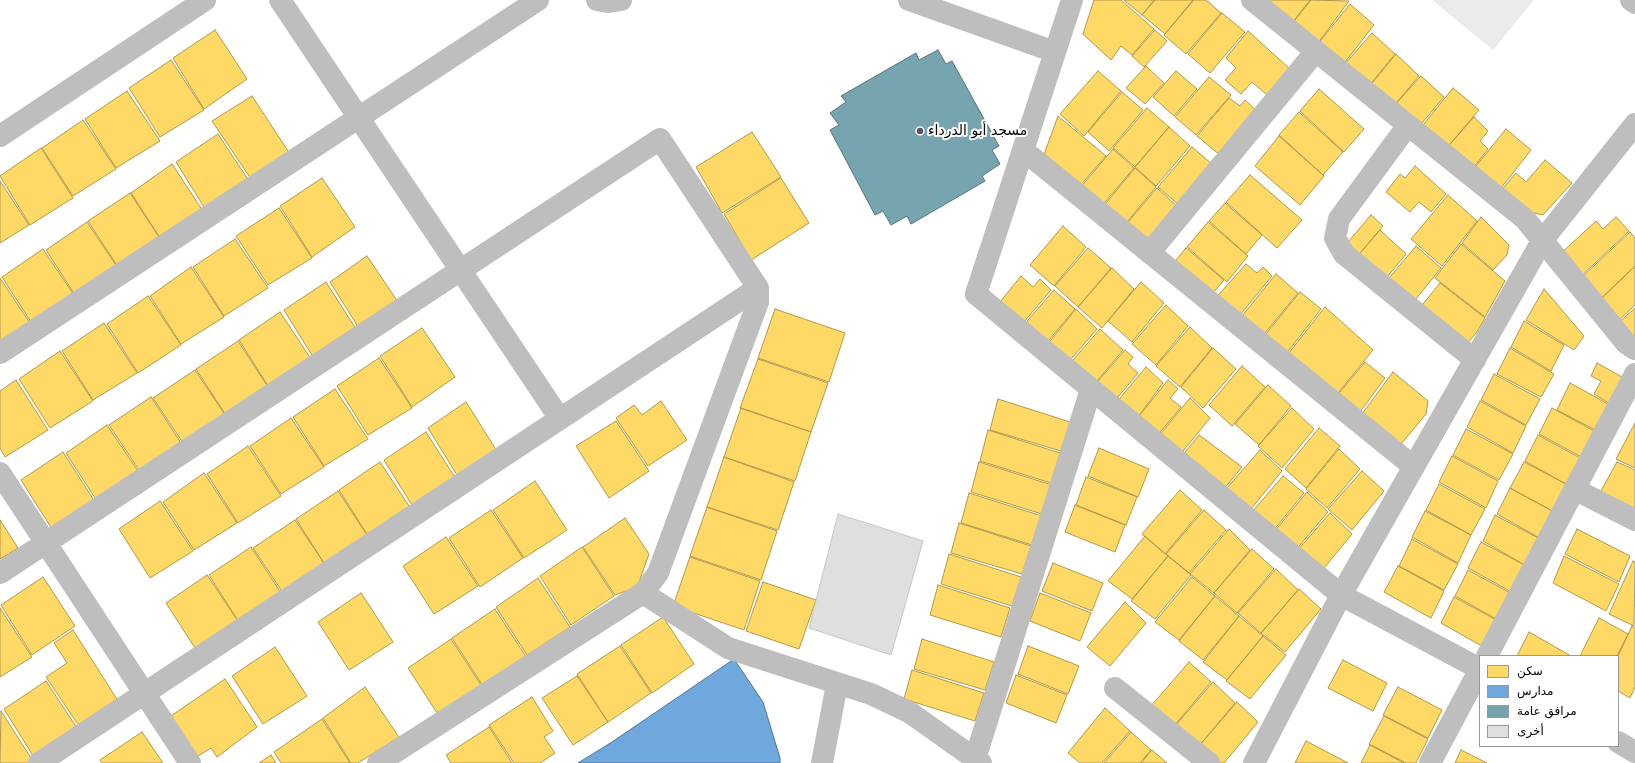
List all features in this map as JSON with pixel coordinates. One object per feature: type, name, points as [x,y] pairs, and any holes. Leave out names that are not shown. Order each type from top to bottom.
[{"type":"street","points":[[0,136],[205,0]]},
{"type":"street","points":[[280,0],[560,419]]},
{"type":"street","points":[[0,353],[359,119],[538,0]]},
{"type":"street","points":[[597,0],[608,2],[621,0]]},
{"type":"street","points":[[908,0],[1055,52]]},
{"type":"street","points":[[1072,0],[976,294],[1340,595],[1479,668]]},
{"type":"street","points":[[1252,0],[1525,219],[1626,343],[1635,349]]},
{"type":"street","points":[[1631,0],[1635,4]]},
{"type":"street","points":[[1150,252],[1316,51]]},
{"type":"street","points":[[1254,763],[1340,595],[1542,240],[1635,124]]},
{"type":"street","points":[[1408,125],[1339,219],[1336,238],[1344,254],[1475,360]]},
{"type":"street","points":[[0,573],[660,139],[758,288],[758,302],[658,573],[643,593],[378,763]]},
{"type":"street","points":[[1023,150],[1414,467]]},
{"type":"street","points":[[39,763],[758,288]]},
{"type":"street","points":[[1488,655],[1635,374]]},
{"type":"street","points":[[643,593],[728,648],[871,694],[909,712],[978,761],[1091,389]]},
{"type":"street","points":[[0,474],[190,763]]},
{"type":"street","points":[[1574,489],[1635,520]]},
{"type":"street","points":[[1430,763],[1479,671]]},
{"type":"street","points":[[822,763],[838,684]]},
{"type":"street","points":[[1115,688],[1209,763]]},
{"type":"street","points":[[1619,743],[1635,752]]},
{"type":"shaded area","points":[[1432,0],[1534,0],[1493,50]]},
{"type":"building: سكن","points":[[1094,0],[1121,0],[1154,29],[1132,55],[1121,46],[1111,60],[1083,34]]},
{"type":"building: سكن","points":[[1124,0],[1154,0],[1142,15]]},
{"type":"building: سكن","points":[[1155,0],[1193,0],[1165,34],[1142,15]]},
{"type":"building: سكن","points":[[1194,0],[1206,0],[1221,13],[1186,54],[1164,35]]},
{"type":"building: سكن","points":[[1270,0],[1310,0],[1289,27],[1264,7]]},
{"type":"building: سكن","points":[[1311,0],[1349,1],[1315,47],[1290,26]]},
{"type":"building: سكن","points":[[1350,4],[1374,25],[1342,66],[1317,45]]},
{"type":"building: سكن","points":[[1222,13],[1245,32],[1210,73],[1188,54]]},
{"type":"building: سكن","points":[[215,30],[247,79],[204,109],[173,58]]},
{"type":"building: سكن","points":[[1155,30],[1167,41],[1144,67],[1132,56]]},
{"type":"building: سكن","points":[[1248,31],[1289,68],[1267,95],[1252,82],[1241,94],[1225,80],[1236,68],[1226,58]]},
{"type":"building: سكن","points":[[1372,33],[1395,54],[1368,87],[1343,66]]},
{"type":"building: سكن","points":[[1396,54],[1419,76],[1392,108],[1368,88]]},
{"type":"building: سكن","points":[[171,60],[204,110],[160,137],[129,88]]},
{"type":"building: سكن","points":[[1146,66],[1164,83],[1145,104],[1126,88]]},
{"type":"building: سكن","points":[[1098,71],[1121,91],[1084,136],[1060,114]]},
{"type":"building: سكن","points":[[1176,71],[1197,89],[1174,116],[1153,97]]},
{"type":"building: سكن","points":[[1421,76],[1444,97],[1417,129],[1392,108]]},
{"type":"building: سكن","points":[[1209,77],[1231,95],[1196,135],[1175,117]]},
{"type":"building: سكن","points":[[1453,88],[1479,110],[1444,151],[1419,130]]},
{"type":"building: سكن","points":[[1319,89],[1364,129],[1344,152],[1300,111]]},
{"type":"building: سكن","points":[[127,91],[160,141],[116,168],[85,119]]},
{"type":"building: سكن","points":[[1122,92],[1143,110],[1109,151],[1088,132]]},
{"type":"building: سكن","points":[[252,96],[292,157],[253,182],[212,121]]},
{"type":"building: سكن","points":[[1229,98],[1240,106],[1245,100],[1260,114],[1221,156],[1197,136]]},
{"type":"building: سكن","points":[[1147,108],[1169,127],[1135,167],[1113,148]]},
{"type":"building: سكن","points":[[1299,112],[1343,152],[1323,175],[1279,135]]},
{"type":"building: سكن","points":[[1058,116],[1106,156],[1077,189],[1042,160]]},
{"type":"building: سكن","points":[[1474,117],[1488,131],[1480,141],[1488,149],[1470,172],[1444,151]]},
{"type":"building: سكن","points":[[83,120],[116,169],[73,196],[42,148]]},
{"type":"building: سكن","points":[[1169,127],[1190,146],[1156,186],[1135,167]]},
{"type":"building: سكن","points":[[1506,129],[1531,150],[1498,192],[1472,171]]},
{"type":"building: سكن","points":[[752,132],[781,177],[722,213],[696,167]]},
{"type":"building: سكن","points":[[218,134],[251,184],[207,212],[176,162]]},
{"type":"building: سكن","points":[[1279,136],[1324,176],[1300,205],[1255,166]]},
{"type":"building: سكن","points":[[1192,147],[1213,165],[1179,205],[1158,187]]},
{"type":"building: سكن","points":[[41,148],[73,198],[30,225],[0,176]]},
{"type":"building: سكن","points":[[1113,149],[1134,168],[1100,208],[1079,189]]},
{"type":"building: سكن","points":[[1545,160],[1572,183],[1543,215],[1521,210],[1500,192],[1516,173],[1526,182]]},
{"type":"building: سكن","points":[[172,164],[205,214],[162,241],[131,193]]},
{"type":"building: سكن","points":[[1415,166],[1446,194],[1431,212],[1419,202],[1410,212],[1386,192],[1400,174],[1405,178]]},
{"type":"building: سكن","points":[[1135,168],[1156,187],[1122,228],[1101,209]]},
{"type":"building: سكن","points":[[1250,175],[1302,220],[1277,248],[1226,202]]},
{"type":"building: سكن","points":[[322,178],[355,227],[312,257],[280,206]]},
{"type":"building: سكن","points":[[781,178],[809,223],[751,260],[724,214]]},
{"type":"building: سكن","points":[[0,181],[29,225],[0,243]]},
{"type":"building: سكن","points":[[1157,188],[1178,207],[1144,247],[1123,228]]},
{"type":"building: سكن","points":[[130,193],[163,243],[120,270],[88,221]]},
{"type":"building: سكن","points":[[1448,195],[1477,221],[1442,266],[1411,239]]},
{"type":"building: سكن","points":[[1225,203],[1262,235],[1246,254],[1209,221]]},
{"type":"building: سكن","points":[[279,208],[312,258],[268,285],[236,236]]},
{"type":"building: سكن","points":[[1371,215],[1383,226],[1355,259],[1342,249]]},
{"type":"building: سكن","points":[[1481,217],[1509,245],[1507,255],[1493,270],[1462,243]]},
{"type":"building: سكن","points":[[1616,217],[1629,231],[1578,279],[1559,255],[1596,221],[1603,229]]},
{"type":"building: سكن","points":[[87,222],[120,271],[77,298],[46,250]]},
{"type":"building: سكن","points":[[1208,222],[1248,256],[1227,282],[1187,247]]},
{"type":"building: سكن","points":[[1063,226],[1086,247],[1054,286],[1030,265]]},
{"type":"building: سكن","points":[[1380,230],[1406,254],[1383,282],[1355,259]]},
{"type":"building: سكن","points":[[1630,232],[1635,238],[1635,266],[1596,303],[1579,280]]},
{"type":"building: سكن","points":[[235,239],[268,288],[224,316],[193,267]]},
{"type":"building: سكن","points":[[1461,244],[1505,281],[1485,317],[1435,278]]},
{"type":"building: سكن","points":[[1416,246],[1441,268],[1411,305],[1384,284]]},
{"type":"building: سكن","points":[[1088,248],[1111,268],[1078,307],[1055,286]]},
{"type":"building: سكن","points":[[1186,248],[1224,280],[1208,299],[1171,266]]},
{"type":"building: سكن","points":[[43,249],[76,298],[33,325],[2,277]]},
{"type":"building: سكن","points":[[367,256],[400,305],[360,330],[330,282]]},
{"type":"building: سكن","points":[[1246,264],[1257,273],[1263,267],[1272,276],[1236,320],[1213,301]]},
{"type":"building: سكن","points":[[1635,266],[1635,305],[1615,324],[1597,303]]},
{"type":"building: سكن","points":[[191,267],[224,317],[181,344],[150,296]]},
{"type":"building: سكن","points":[[1112,268],[1134,289],[1102,328],[1078,307]]},
{"type":"building: سكن","points":[[1276,274],[1298,293],[1260,339],[1238,321]]},
{"type":"building: سكن","points":[[1021,276],[1033,287],[1040,279],[1051,290],[1019,328],[996,307]]},
{"type":"building: سكن","points":[[0,278],[32,326],[0,347]]},
{"type":"building: سكن","points":[[326,282],[358,332],[315,360],[284,310]]},
{"type":"building: سكن","points":[[1141,282],[1164,303],[1132,342],[1108,321]]},
{"type":"building: سكن","points":[[1440,283],[1485,318],[1477,332],[1466,345],[1419,309]]},
{"type":"building: سكن","points":[[1544,289],[1584,336],[1574,350],[1526,320]]},
{"type":"building: سكن","points":[[1054,290],[1075,309],[1044,346],[1022,327]]},
{"type":"building: سكن","points":[[1300,292],[1321,309],[1283,358],[1261,340]]},
{"type":"building: سكن","points":[[148,296],[181,345],[138,373],[107,324]]},
{"type":"building: سكن","points":[[1166,305],[1188,326],[1156,365],[1132,344]]},
{"type":"building: سكن","points":[[1325,307],[1373,350],[1334,398],[1285,358]]},
{"type":"building: سكن","points":[[1635,308],[1635,346],[1616,325]]},
{"type":"building: سكن","points":[[775,309],[845,333],[829,382],[758,358]]},
{"type":"building: سكن","points":[[1076,309],[1097,329],[1067,364],[1046,346]]},
{"type":"building: سكن","points":[[280,312],[313,362],[270,389],[239,340]]},
{"type":"building: سكن","points":[[1524,321],[1564,345],[1551,371],[1511,347]]},
{"type":"building: سكن","points":[[104,323],[137,373],[93,400],[62,351]]},
{"type":"building: سكن","points":[[1190,327],[1212,348],[1180,387],[1156,366]]},
{"type":"building: سكن","points":[[422,328],[455,377],[412,407],[380,356]]},
{"type":"building: سكن","points":[[1100,329],[1123,350],[1092,387],[1068,366]]},
{"type":"building: سكن","points":[[238,341],[270,390],[227,417],[196,369]]},
{"type":"building: سكن","points":[[1213,348],[1236,369],[1203,408],[1181,387]]},
{"type":"building: سكن","points":[[1510,348],[1554,374],[1541,397],[1497,374]]},
{"type":"building: سكن","points":[[1125,350],[1133,357],[1128,364],[1138,373],[1113,403],[1093,387]]},
{"type":"building: سكن","points":[[60,351],[93,401],[50,428],[19,379]]},
{"type":"building: سكن","points":[[379,358],[412,408],[368,435],[337,386]]},
{"type":"building: سكن","points":[[758,359],[828,383],[811,432],[740,408]]},
{"type":"building: سكن","points":[[1365,362],[1385,378],[1357,416],[1335,398]]},
{"type":"building: سكن","points":[[1597,363],[1622,377],[1612,405],[1594,394],[1601,381],[1591,376]]},
{"type":"building: سكن","points":[[1242,366],[1265,387],[1232,426],[1209,405]]},
{"type":"building: سكن","points":[[1146,367],[1163,383],[1135,421],[1115,404]]},
{"type":"building: سكن","points":[[195,370],[228,419],[185,446],[153,398]]},
{"type":"building: سكن","points":[[1393,372],[1428,401],[1426,414],[1397,449],[1359,418]]},
{"type":"building: سكن","points":[[1494,374],[1540,399],[1526,425],[1481,400]]},
{"type":"building: سكن","points":[[16,380],[48,430],[5,457],[0,448],[0,391]]},
{"type":"building: سكن","points":[[1168,380],[1178,389],[1170,398],[1181,407],[1156,437],[1135,421]]},
{"type":"building: سكن","points":[[1570,383],[1610,405],[1599,432],[1557,410]]},
{"type":"building: سكن","points":[[1268,385],[1291,406],[1259,445],[1235,424]]},
{"type":"building: سكن","points":[[335,389],[368,439],[324,466],[293,417]]},
{"type":"building: سكن","points":[[151,397],[183,446],[141,473],[109,425]]},
{"type":"building: سكن","points":[[1190,398],[1210,418],[1178,457],[1157,438]]},
{"type":"building: سكن","points":[[998,399],[1070,422],[1061,451],[990,430]]},
{"type":"building: سكن","points":[[661,401],[687,440],[648,466],[616,418],[634,405],[642,415]]},
{"type":"building: سكن","points":[[1480,401],[1526,426],[1513,453],[1467,427]]},
{"type":"building: سكن","points":[[466,402],[500,456],[460,480],[428,428]]},
{"type":"building: سكن","points":[[741,408],[811,432],[795,481],[724,457]]},
{"type":"building: سكن","points":[[1292,408],[1314,429],[1282,468],[1258,446]]},
{"type":"building: سكن","points":[[1552,408],[1598,433],[1585,459],[1539,434]]},
{"type":"building: سكن","points":[[291,418],[324,467],[281,494],[250,446]]},
{"type":"building: سكن","points":[[616,421],[649,471],[609,498],[576,446]]},
{"type":"building: سكن","points":[[1635,423],[1635,468],[1616,459]]},
{"type":"building: سكن","points":[[107,425],[140,474],[97,501],[66,453]]},
{"type":"building: سكن","points":[[1319,428],[1340,446],[1306,488],[1285,469]]},
{"type":"building: سكن","points":[[1466,429],[1513,454],[1499,480],[1453,455]]},
{"type":"building: سكن","points":[[988,430],[1060,453],[1051,483],[980,461]]},
{"type":"building: سكن","points":[[426,432],[458,482],[415,510],[384,460]]},
{"type":"building: سكن","points":[[1199,435],[1242,467],[1224,489],[1181,457]]},
{"type":"building: سكن","points":[[1538,435],[1584,460],[1571,487],[1525,461]]},
{"type":"building: سكن","points":[[248,446],[281,496],[238,523],[207,474]]},
{"type":"building: سكن","points":[[1099,448],[1149,469],[1138,497],[1088,476]]},
{"type":"building: سكن","points":[[1339,449],[1360,469],[1327,508],[1306,489]]},
{"type":"building: سكن","points":[[1260,450],[1282,471],[1250,510],[1226,489]]},
{"type":"building: سكن","points":[[63,452],[95,502],[52,529],[21,480]]},
{"type":"building: سكن","points":[[1452,456],[1498,481],[1486,508],[1439,482]]},
{"type":"building: سكن","points":[[724,457],[794,482],[778,530],[707,507]]},
{"type":"building: سكن","points":[[380,462],[413,512],[370,539],[339,490]]},
{"type":"building: سكن","points":[[979,462],[1052,485],[1042,514],[971,492]]},
{"type":"building: سكن","points":[[1524,462],[1570,486],[1556,513],[1510,488]]},
{"type":"building: سكن","points":[[1617,462],[1635,470],[1635,517],[1597,498]]},
{"type":"building: سكن","points":[[1362,471],[1384,491],[1352,530],[1328,509]]},
{"type":"building: سكن","points":[[204,473],[237,523],[194,550],[163,502]]},
{"type":"building: سكن","points":[[1283,476],[1304,493],[1273,531],[1252,512]]},
{"type":"building: سكن","points":[[1086,477],[1137,497],[1126,525],[1076,505]]},
{"type":"building: سكن","points":[[535,481],[567,530],[524,558],[493,510]]},
{"type":"building: سكن","points":[[1439,484],[1485,509],[1471,535],[1426,510]]},
{"type":"building: سكن","points":[[1510,488],[1556,513],[1543,540],[1497,514]]},
{"type":"building: سكن","points":[[1180,490],[1202,510],[1165,554],[1142,534]]},
{"type":"building: سكن","points":[[338,491],[371,541],[327,568],[296,519]]},
{"type":"building: سكن","points":[[1307,492],[1328,512],[1295,551],[1274,532]]},
{"type":"building: سكن","points":[[969,493],[1042,516],[1032,545],[961,523]]},
{"type":"building: سكن","points":[[160,501],[193,551],[150,578],[119,529]]},
{"type":"building: سكن","points":[[1075,505],[1125,525],[1115,552],[1065,532]]},
{"type":"building: سكن","points":[[707,507],[777,531],[761,580],[690,556]]},
{"type":"building: سكن","points":[[491,510],[523,558],[480,587],[449,538]]},
{"type":"building: سكن","points":[[1204,510],[1226,530],[1189,573],[1166,554]]},
{"type":"building: سكن","points":[[1425,511],[1471,535],[1458,563],[1412,537]]},
{"type":"building: سكن","points":[[1330,513],[1352,534],[1320,573],[1296,552]]},
{"type":"building: سكن","points":[[1495,515],[1542,540],[1528,567],[1483,541]]},
{"type":"building: سكن","points":[[625,518],[649,554],[639,582],[634,588],[615,595],[583,547]]},
{"type":"building: سكن","points":[[0,520],[18,548],[0,559]]},
{"type":"building: سكن","points":[[295,520],[328,569],[285,596],[253,548]]},
{"type":"building: سكن","points":[[959,523],[1031,546],[1022,574],[951,553]]},
{"type":"building: سكن","points":[[1229,529],[1250,550],[1214,593],[1190,574]]},
{"type":"building: سكن","points":[[1577,529],[1630,556],[1619,582],[1565,554]]},
{"type":"building: سكن","points":[[1145,536],[1168,556],[1132,599],[1108,581]]},
{"type":"building: سكن","points":[[446,537],[478,586],[434,614],[403,566]]},
{"type":"building: سكن","points":[[1412,539],[1458,564],[1444,590],[1399,566]]},
{"type":"building: سكن","points":[[1481,542],[1528,567],[1515,594],[1468,568]]},
{"type":"building: سكن","points":[[251,547],[283,596],[240,624],[209,575]]},
{"type":"building: سكن","points":[[582,547],[614,596],[571,625],[540,576]]},
{"type":"building: سكن","points":[[1252,549],[1274,569],[1237,613],[1214,593]]},
{"type":"building: سكن","points":[[949,554],[1021,577],[1012,606],[941,584]]},
{"type":"building: سكن","points":[[1168,556],[1191,575],[1155,619],[1131,601]]},
{"type":"building: سكن","points":[[1564,556],[1619,584],[1606,611],[1553,583]]},
{"type":"building: سكن","points":[[690,557],[760,581],[744,630],[673,606]]},
{"type":"building: سكن","points":[[1633,561],[1635,562],[1634,626],[1609,614]]},
{"type":"building: سكن","points":[[1053,563],[1103,583],[1092,611],[1042,591]]},
{"type":"building: سكن","points":[[1398,566],[1444,591],[1431,618],[1384,592]]},
{"type":"building: سكن","points":[[1276,569],[1298,590],[1261,633],[1238,613]]},
{"type":"building: سكن","points":[[1468,570],[1514,595],[1500,621],[1455,596]]},
{"type":"building: سكن","points":[[207,575],[240,624],[197,651],[166,603]]},
{"type":"building: سكن","points":[[43,577],[75,626],[32,655],[1,605]]},
{"type":"building: سكن","points":[[1192,577],[1215,596],[1179,640],[1155,622]]},
{"type":"building: سكن","points":[[538,578],[570,627],[527,655],[496,607]]},
{"type":"building: سكن","points":[[763,582],[816,600],[799,649],[746,631]]},
{"type":"building: سكن","points":[[938,585],[1010,608],[1001,637],[930,615]]},
{"type":"building: سكن","points":[[1299,589],[1321,609],[1285,652],[1261,633]]},
{"type":"building: سكن","points":[[361,593],[393,642],[349,670],[318,622]]},
{"type":"building: سكن","points":[[1040,593],[1091,613],[1080,641],[1030,621]]},
{"type":"building: سكن","points":[[1215,596],[1239,616],[1203,660],[1179,641]]},
{"type":"building: سكن","points":[[1454,597],[1500,622],[1487,649],[1441,623]]},
{"type":"building: سكن","points":[[1125,602],[1146,623],[1110,666],[1087,647]]},
{"type":"building: سكن","points":[[0,608],[32,657],[0,677]]},
{"type":"building: سكن","points":[[495,609],[527,658],[483,686],[452,638]]},
{"type":"building: سكن","points":[[1239,616],[1263,636],[1227,680],[1203,662]]},
{"type":"building: سكن","points":[[663,617],[694,664],[652,693],[621,645]]},
{"type":"building: سكن","points":[[1599,618],[1628,634],[1618,655],[1580,655]]},
{"type":"building: سكن","points":[[1632,626],[1635,628],[1635,687],[1630,698],[1619,692],[1618,655]]},
{"type":"building: سكن","points":[[73,630],[120,704],[81,729],[46,677],[67,663],[54,643]]},
{"type":"building: سكن","points":[[1529,632],[1569,655],[1518,655]]},
{"type":"building: سكن","points":[[1263,636],[1286,655],[1250,699],[1226,681]]},
{"type":"building: سكن","points":[[451,639],[483,688],[439,716],[408,668]]},
{"type":"building: سكن","points":[[922,639],[994,662],[985,690],[914,669]]},
{"type":"building: سكن","points":[[620,646],[651,693],[608,722],[577,674]]},
{"type":"building: سكن","points":[[1028,646],[1079,666],[1068,694],[1018,674]]},
{"type":"building: سكن","points":[[275,647],[307,696],[263,724],[232,676]]},
{"type":"building: سكن","points":[[1343,660],[1387,683],[1373,711],[1328,688]]},
{"type":"building: سكن","points":[[1189,662],[1211,682],[1174,726],[1151,706]]},
{"type":"building: سكن","points":[[912,670],[984,693],[975,721],[904,699]]},
{"type":"building: سكن","points":[[1016,675],[1067,695],[1056,723],[1006,703]]},
{"type":"building: سكن","points":[[577,676],[608,722],[573,745],[542,698]]},
{"type":"building: سكن","points":[[225,679],[257,727],[217,757],[211,748],[195,758],[168,718]]},
{"type":"building: سكن","points":[[46,681],[79,731],[35,759],[4,709]]},
{"type":"building: سكن","points":[[1213,682],[1235,703],[1199,746],[1175,726]]},
{"type":"building: سكن","points":[[365,687],[399,737],[358,763],[351,763],[323,718]]},
{"type":"building: سكن","points":[[1398,687],[1442,710],[1428,738],[1383,715]]},
{"type":"building: سكن","points":[[532,697],[553,731],[544,737],[555,753],[540,763],[514,763],[489,725]]},
{"type":"building: سكن","points":[[1237,702],[1258,722],[1224,763],[1219,763],[1199,746]]},
{"type":"building: سكن","points":[[1105,708],[1130,731],[1102,763],[1080,763],[1068,753]]},
{"type":"building: سكن","points":[[1,711],[33,761],[30,763],[0,763]]},
{"type":"building: سكن","points":[[1384,716],[1428,739],[1416,763],[1406,763],[1369,744]]},
{"type":"building: سكن","points":[[322,719],[350,763],[281,763],[274,752]]},
{"type":"building: سكن","points":[[489,727],[512,763],[451,763],[446,755]]},
{"type":"building: سكن","points":[[142,732],[163,763],[102,763],[100,760]]},
{"type":"building: سكن","points":[[1131,732],[1151,750],[1140,763],[1104,763]]},
{"type":"building: سكن","points":[[1306,741],[1348,763],[1295,763]]},
{"type":"building: سكن","points":[[1370,745],[1404,763],[1361,763]]},
{"type":"building: سكن","points":[[1152,750],[1167,763],[1141,763]]},
{"type":"building: سكن","points":[[1461,750],[1487,763],[1455,763]]},
{"type":"building: سكن","points":[[271,755],[276,763],[259,763]]},
{"type":"building: مدارس","points":[[734,659],[763,702],[780,758],[780,763],[578,763],[612,742]]},
{"type":"building: مرافق عامة","points":[[938,50],[946,64],[952,61],[999,146],[992,150],[1000,164],[982,176],[985,181],[911,224],[907,216],[891,225],[883,211],[875,215],[830,130],[839,125],[830,113],[846,102],[841,96],[916,53],[919,60]]},
{"type":"building: أخرى","points":[[838,514],[923,541],[891,655],[809,628]]},
{"type":"place","name":"مسجد أبو الدرداء","points":[[920,131]]}]
